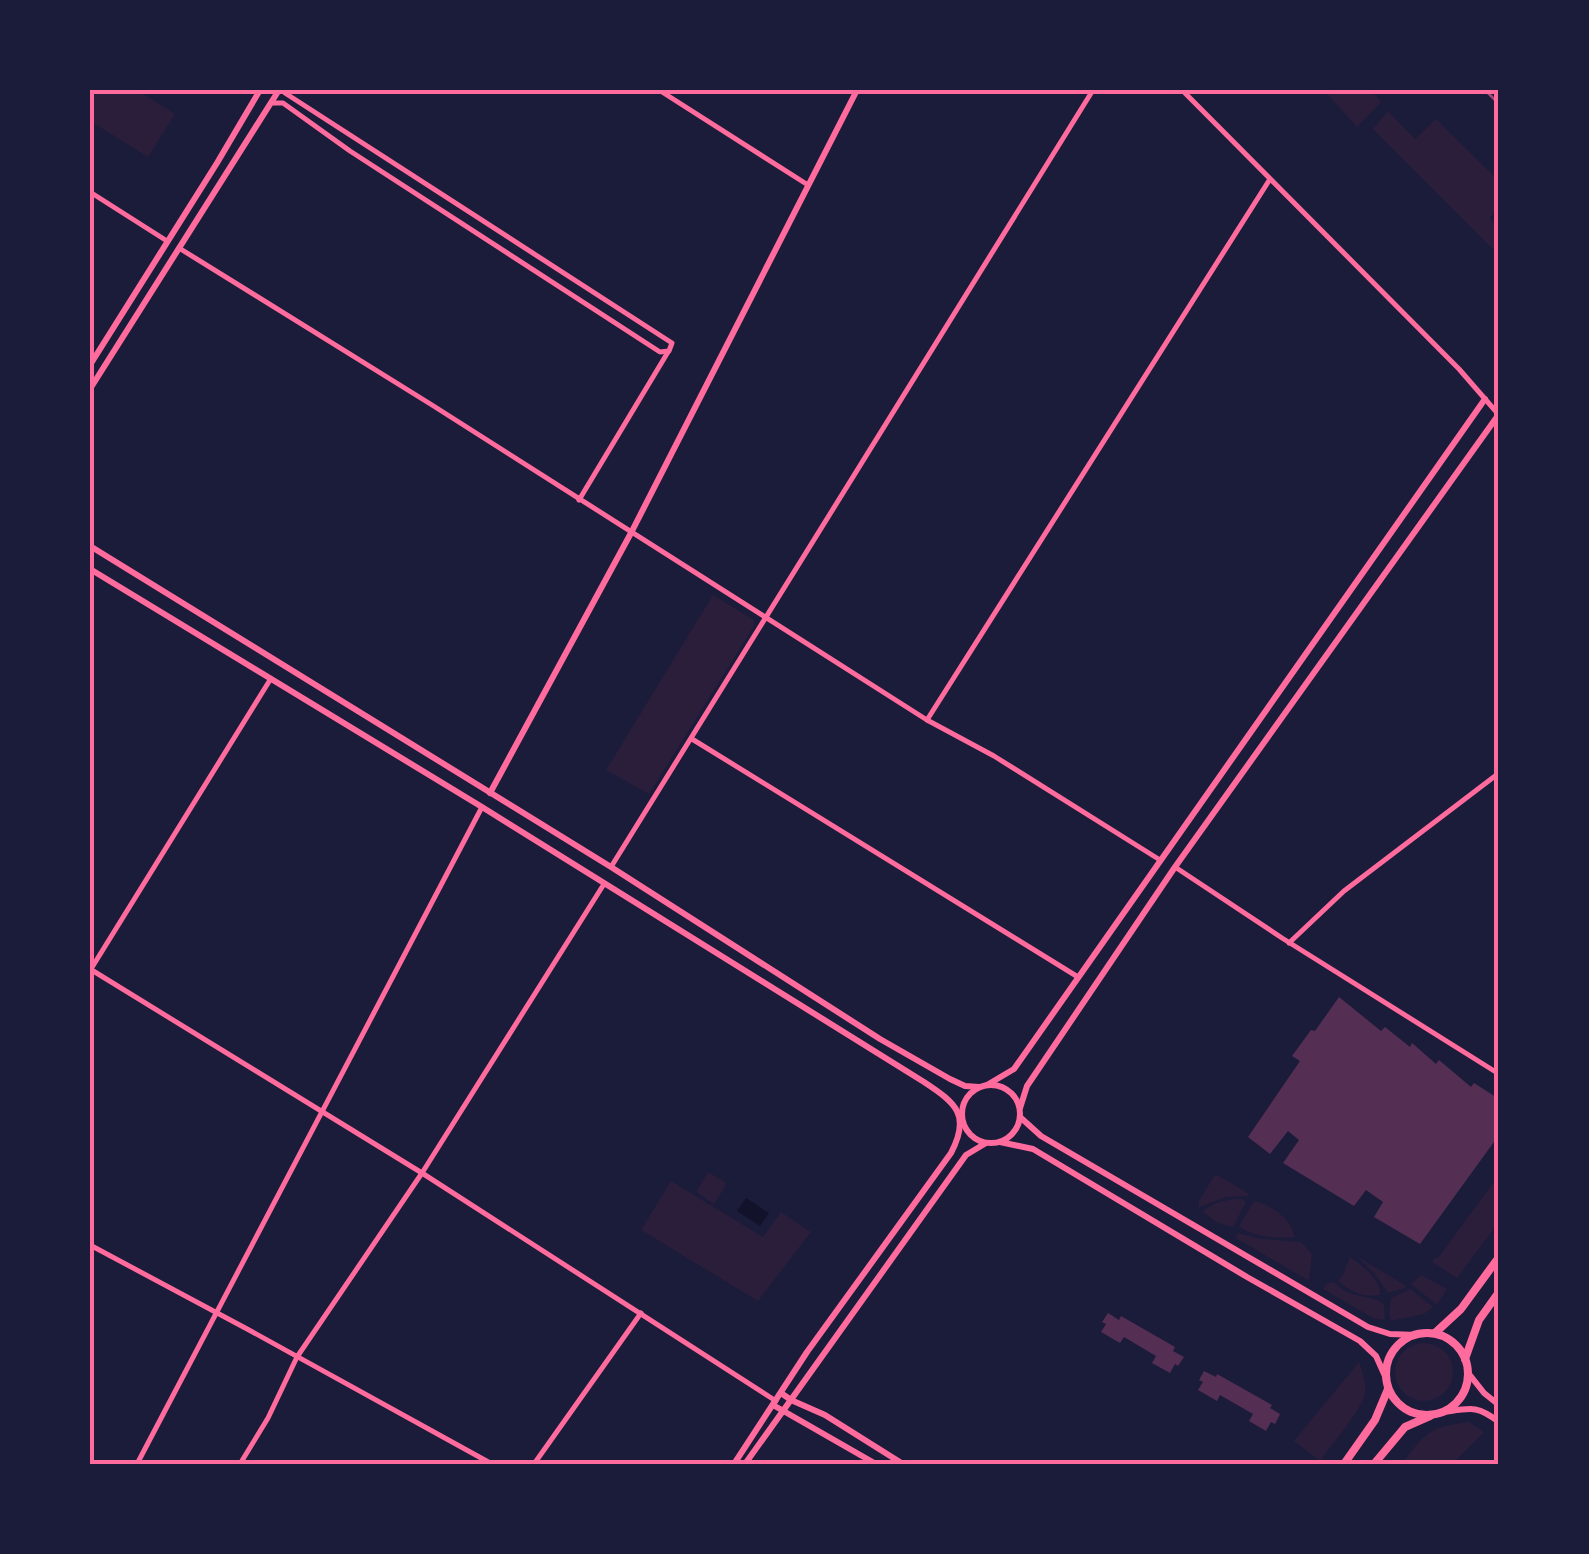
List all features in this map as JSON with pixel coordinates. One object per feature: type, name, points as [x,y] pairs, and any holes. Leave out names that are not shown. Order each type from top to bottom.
[{"type":"main road","points":[[90,364],[260,90]]},
{"type":"main road","points":[[90,389],[282,90]]},
{"type":"main road","points":[[490,793],[630,533],[857,90]]},
{"type":"main road","points":[[734,1464],[807,1352],[951,1153],[959,1137],[966,1098],[1014,1070],[1485,399]]},
{"type":"main road","points":[[1000,1142],[1013,1133],[1027,1086],[1174,867],[1499,414]]},
{"type":"main road","points":[[90,546],[880,1038],[965,1086],[1004,1088],[1041,1136],[1368,1327],[1390,1334],[1434,1334],[1453,1342],[1465,1359],[1469,1374],[1499,1404]]},
{"type":"main road","points":[[90,569],[944,1095],[972,1137],[986,1143]]},
{"type":"main road","points":[[745,1464],[966,1155],[986,1143],[1033,1149],[1360,1341],[1376,1356],[1386,1376]]},
{"type":"main road","points":[[1434,1334],[1460,1309],[1499,1257]]},
{"type":"main road","points":[[1465,1359],[1478,1320],[1499,1292]]},
{"type":"main road","points":[[1416,1334],[1394,1350],[1388,1362],[1388,1389],[1405,1410],[1431,1416]]},
{"type":"main road","points":[[1444,1412],[1462,1397],[1469,1374]]},
{"type":"main road","points":[[1344,1464],[1376,1420],[1388,1389]]},
{"type":"main road","points":[[777,1400],[791,1400],[825,1414],[903,1464]]},
{"type":"main road","points":[[777,1400],[784,1411],[876,1464]]},
{"type":"main road","points":[[1374,1464],[1405,1427],[1431,1416],[1477,1408],[1499,1422]]},
{"type":"street","points":[[282,90],[672,343],[579,500]]},
{"type":"street","points":[[659,90],[808,185]]},
{"type":"street","points":[[611,868],[1093,90]]},
{"type":"street","points":[[1182,90],[1499,414]]},
{"type":"street","points":[[270,105],[282,103],[660,352],[669,351]]},
{"type":"street","points":[[927,720],[1270,179]]},
{"type":"street","points":[[90,192],[167,241]]},
{"type":"street","points":[[179,248],[927,720],[994,756],[1160,860]]},
{"type":"street","points":[[270,680],[90,969],[422,1173],[777,1400]]},
{"type":"street","points":[[692,739],[1078,978]]},
{"type":"street","points":[[1290,943],[1344,891],[1499,774]]},
{"type":"street","points":[[137,1464],[482,808]]},
{"type":"street","points":[[1174,867],[1499,1074]]},
{"type":"street","points":[[240,1464],[298,1357],[422,1173],[604,884]]},
{"type":"street","points":[[90,1245],[492,1464]]},
{"type":"street","points":[[534,1464],[640,1313]]},
{"type":"shaded area","points":[[90,90],[137,90],[175,114],[148,157],[90,121]]},
{"type":"shaded area","points":[[1324,90],[1371,90],[1381,102],[1357,127]]},
{"type":"shaded area","points":[[1388,111],[1415,139],[1436,119],[1499,181],[1499,206],[1490,218],[1499,228],[1499,255],[1373,129]]},
{"type":"shaded area","points":[[713,595],[754,620],[754,626],[649,794],[606,770]]},
{"type":"shaded area","points":[[708,1172],[725,1182],[714,1204],[696,1192]]},
{"type":"shaded area","points":[[1217,1175],[1249,1196],[1227,1197],[1199,1207]]},
{"type":"shaded area","points":[[1499,1175],[1499,1222],[1457,1278],[1432,1262]]},
{"type":"shaded area","points":[[671,1181],[763,1237],[781,1212],[811,1232],[758,1301],[641,1230]]},
{"type":"shaded area","points":[[746,1198],[769,1213],[760,1226],[737,1211]]},
{"type":"shaded area","points":[[1234,1199],[1246,1202],[1233,1227],[1218,1223],[1203,1212],[1213,1204]]},
{"type":"shaded area","points":[[1254,1201],[1280,1214],[1295,1237],[1265,1236],[1239,1226]]},
{"type":"shaded area","points":[[1237,1233],[1301,1242],[1312,1254],[1309,1281],[1236,1238]]},
{"type":"shaded area","points":[[1350,1257],[1374,1278],[1380,1295],[1357,1293],[1338,1280]]},
{"type":"shaded area","points":[[1358,1257],[1405,1285],[1405,1288],[1388,1293]]},
{"type":"shaded area","points":[[1421,1275],[1447,1289],[1437,1305],[1411,1284]]},
{"type":"shaded area","points":[[1334,1282],[1346,1291],[1384,1304],[1385,1320],[1373,1318],[1323,1289]]},
{"type":"shaded area","points":[[1410,1289],[1433,1307],[1424,1314],[1391,1321],[1391,1298]]},
{"type":"shaded area","points":[[1424,1343],[1444,1352],[1453,1372],[1444,1392],[1424,1401],[1404,1392],[1395,1372],[1404,1352]]},
{"type":"shaded area","points":[[1359,1362],[1365,1394],[1320,1461],[1294,1441]]},
{"type":"shaded area","points":[[1469,1422],[1484,1432],[1452,1464],[1402,1464],[1429,1433]]},
{"type":"building","points":[[1339,997],[1381,1031],[1385,1027],[1436,1064],[1439,1060],[1471,1087],[1474,1083],[1499,1099],[1499,1135],[1420,1244],[1374,1217],[1383,1202],[1366,1190],[1354,1206],[1283,1163],[1299,1140],[1288,1131],[1270,1154],[1248,1137],[1300,1061],[1292,1056]]},
{"type":"building","points":[[1108,1313],[1119,1320],[1121,1316],[1175,1347],[1173,1351],[1184,1357],[1170,1373],[1152,1363],[1156,1356],[1124,1337],[1120,1343],[1101,1332]]},
{"type":"building","points":[[1204,1371],[1216,1377],[1217,1374],[1272,1405],[1270,1408],[1280,1414],[1275,1424],[1271,1422],[1266,1431],[1249,1421],[1253,1414],[1220,1395],[1217,1401],[1198,1390]]},
{"type":"railway","points":[[1485,90],[1499,104]]}]
